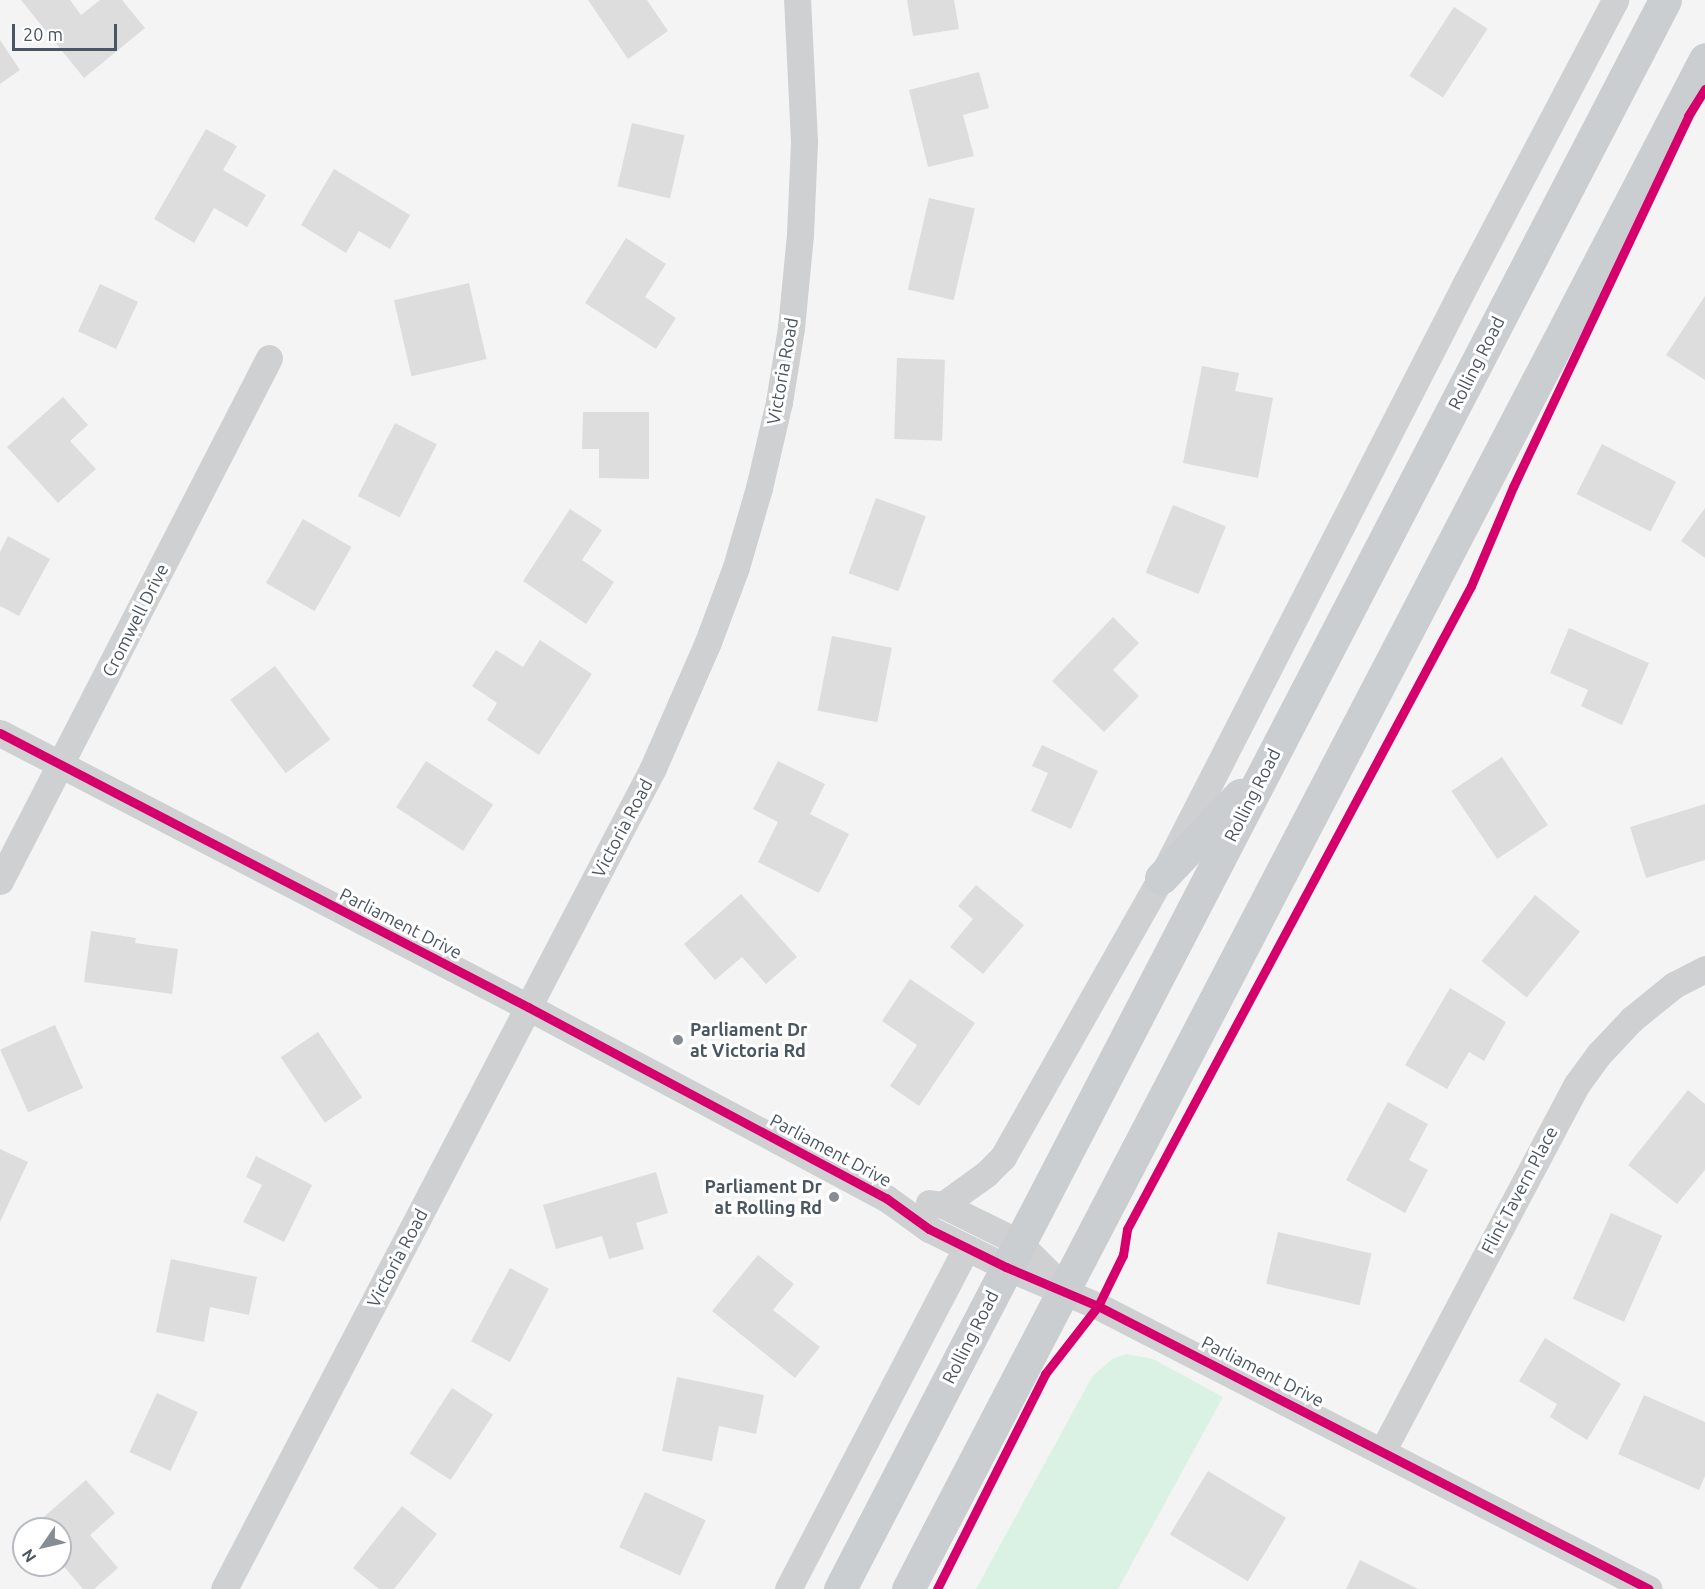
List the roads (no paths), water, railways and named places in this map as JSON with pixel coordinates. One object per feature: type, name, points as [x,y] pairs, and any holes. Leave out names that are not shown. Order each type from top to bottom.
[{"type":"main road","name":"Rolling Road","points":[[840,1589],[1665,0]]},
{"type":"main road","points":[[908,1589],[1066,1290],[1705,59]]},
{"type":"main road","points":[[1161,878],[1266,768]]},
{"type":"street","name":"Victoria Road","points":[[224,1589],[653,768],[708,642],[736,567],[759,488],[779,402],[791,328],[800,234],[804,141],[797,0]]},
{"type":"street","points":[[943,1205],[986,1174],[1003,1157],[1161,878],[1460,293],[1615,0]]},
{"type":"street","name":"Cromwell Drive","points":[[0,881],[269,358]]},
{"type":"street","name":"Parliament Drive","points":[[0,733],[528,1007],[886,1198],[929,1229],[966,1248],[1012,1255]]},
{"type":"street","name":"Flint Tavern Place","points":[[1383,1450],[1577,1083],[1599,1054],[1632,1019],[1674,985],[1705,969]]},
{"type":"street","name":"Parliament Drive","points":[[886,1198],[943,1205],[1012,1255],[1066,1290],[1383,1450],[1649,1589]]},
{"type":"street","points":[[788,1589],[966,1248]]},
{"type":"place","name":"Parliament Dr at Victoria Rd","points":[[678,1040]]},
{"type":"place","name":"Parliament Dr at Rolling Rd","points":[[834,1197]]}]
